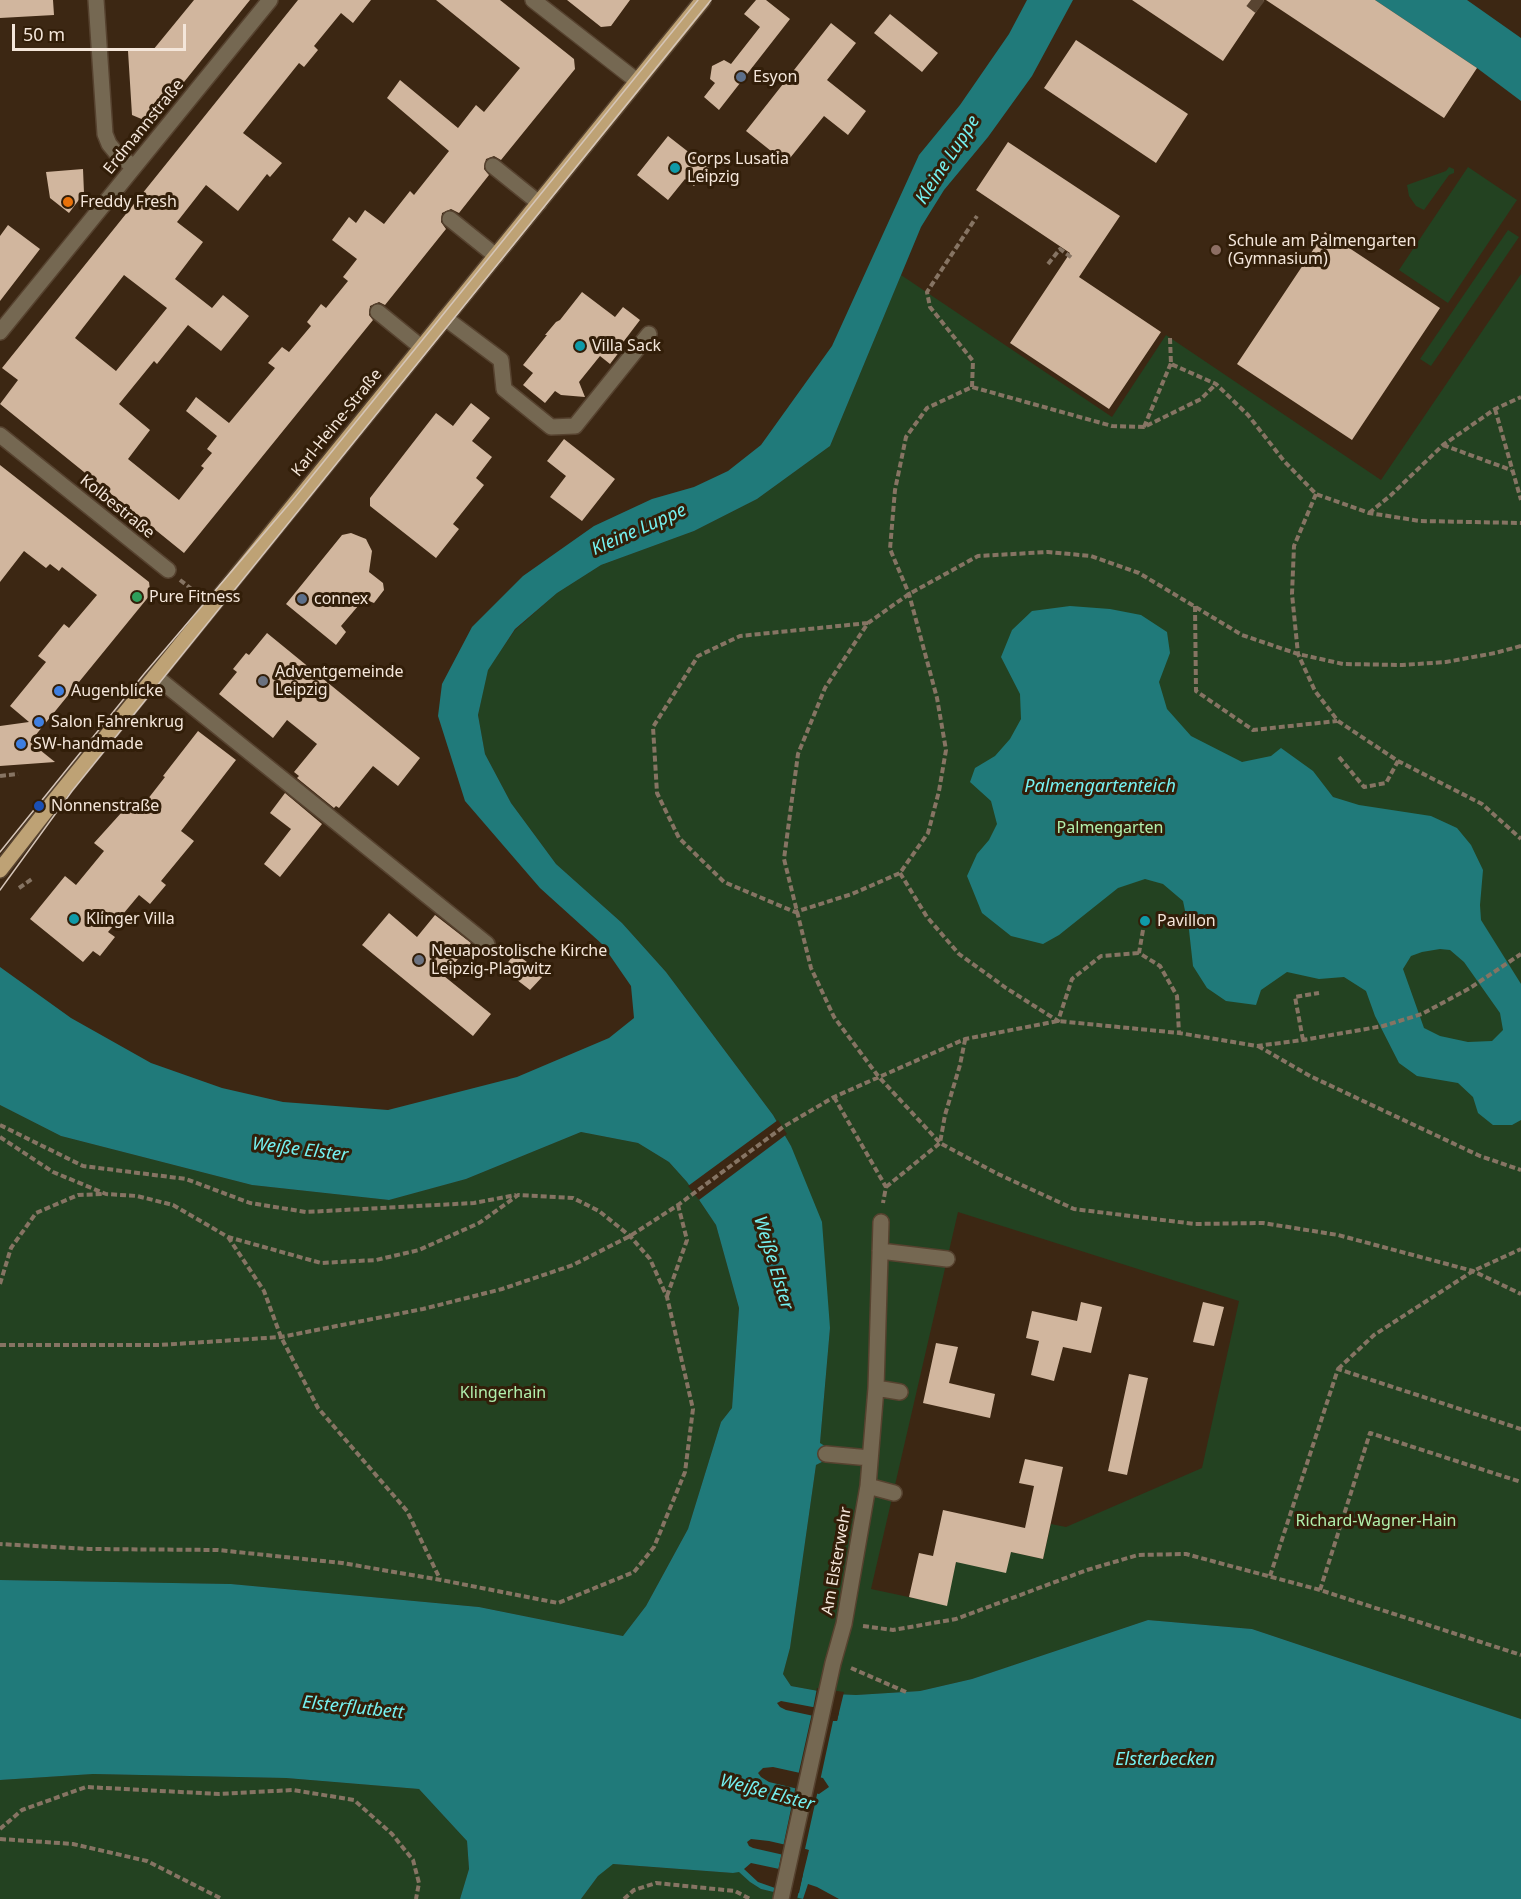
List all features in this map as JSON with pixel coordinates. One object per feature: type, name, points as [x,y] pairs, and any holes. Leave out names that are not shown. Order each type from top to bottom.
[{"type":"main road","name":"Karl-Heine-Straße","points":[[0,870],[45,811],[703,0]]},
{"type":"street","points":[[96,0],[105,134],[109,144],[134,167]]},
{"type":"street","name":"Erdmannstraße","points":[[0,332],[270,0]]},
{"type":"street","points":[[533,0],[637,81]]},
{"type":"street","points":[[494,166],[539,203]]},
{"type":"street","points":[[450,219],[496,256]]},
{"type":"street","points":[[378,312],[421,347]]},
{"type":"street","points":[[445,318],[501,360],[504,389],[551,427],[575,426],[648,334]]},
{"type":"street","name":"Kolbestraße","points":[[0,435],[168,570]]},
{"type":"street","points":[[155,676],[487,944]]},
{"type":"street","name":"Am Elsterwehr","points":[[781,1899],[832,1666],[844,1624],[868,1486],[876,1388],[881,1222]]},
{"type":"street","points":[[880,1251],[947,1259]]},
{"type":"street","points":[[876,1388],[900,1392]]},
{"type":"street","points":[[826,1454],[870,1458]]},
{"type":"street","points":[[868,1486],[894,1492]]},
{"type":"path","points":[[972,387],[973,361],[930,307],[927,292],[977,216]]},
{"type":"path","points":[[1048,264],[1059,249],[1072,258]]},
{"type":"path","points":[[1144,427],[1171,364],[1170,338]]},
{"type":"path","points":[[1171,364],[1216,384],[1248,415],[1284,461],[1316,494],[1369,513],[1420,521],[1521,523]]},
{"type":"path","points":[[868,623],[740,636],[729,641],[698,656],[653,727],[657,793],[679,838],[724,882],[795,912],[852,894],[900,873],[928,833],[946,750],[937,698],[909,594],[890,549],[894,490],[906,437],[927,408],[972,387],[1112,426],[1144,427],[1201,399],[1216,384]]},
{"type":"path","points":[[1369,513],[1443,446],[1495,409],[1521,397]]},
{"type":"path","points":[[1495,409],[1521,500]]},
{"type":"path","points":[[1443,446],[1512,470]]},
{"type":"path","points":[[1316,494],[1294,546],[1292,594],[1298,654],[1315,691],[1338,721],[1398,761],[1482,804],[1521,839]]},
{"type":"path","points":[[1521,646],[1446,662],[1402,665],[1343,664],[1298,654],[1242,635],[1139,573],[1091,555],[1048,552],[978,556],[909,594],[868,623],[825,688],[798,754],[784,858],[795,912],[811,968],[834,1017],[878,1076],[940,1143],[998,1174],[1074,1209],[1195,1224],[1263,1223],[1338,1235],[1473,1271],[1521,1294]]},
{"type":"path","points":[[168,570],[212,606]]},
{"type":"path","points":[[1195,606],[1196,691],[1253,730],[1338,721]]},
{"type":"path","points":[[1339,757],[1364,787],[1386,783],[1398,761]]},
{"type":"path","points":[[0,776],[18,774]]},
{"type":"path","points":[[900,873],[927,917],[959,954],[1006,988],[1058,1021]]},
{"type":"path","points":[[19,888],[32,879]]},
{"type":"path","points":[[1139,953],[1143,930]]},
{"type":"path","points":[[1058,1021],[1072,979],[1101,956],[1139,953],[1160,966],[1177,996],[1179,1033]]},
{"type":"path","points":[[0,1345],[160,1345],[281,1337],[423,1309],[502,1289],[573,1265],[630,1236],[678,1205],[783,1127],[834,1097],[965,1039],[1058,1021],[1179,1033],[1257,1046],[1303,1041],[1383,1026],[1422,1014],[1470,988],[1521,954]]},
{"type":"path","points":[[1303,1041],[1295,997],[1319,993]]},
{"type":"path","points":[[886,1187],[940,1143],[965,1039]]},
{"type":"path","points":[[1257,1046],[1310,1076],[1480,1156],[1521,1170]]},
{"type":"path","points":[[834,1097],[886,1187],[881,1222]]},
{"type":"path","points":[[0,1125],[83,1166],[186,1179],[250,1203],[306,1212],[474,1203],[518,1195],[573,1198],[599,1211],[630,1236],[650,1259],[667,1297],[693,1409],[685,1472],[654,1547],[634,1572],[558,1603],[342,1563],[219,1550],[89,1549],[0,1544]]},
{"type":"path","points":[[0,1137],[53,1172],[105,1194]]},
{"type":"path","points":[[0,1284],[10,1248],[36,1213],[78,1195],[137,1196],[173,1205],[228,1237],[321,1263],[376,1260],[419,1250],[479,1223],[518,1195]]},
{"type":"path","points":[[667,1297],[687,1240],[678,1205]]},
{"type":"path","points":[[228,1237],[264,1291],[281,1337],[318,1407],[406,1511],[441,1580]]},
{"type":"path","points":[[1270,1576],[1338,1369],[1374,1335],[1473,1271],[1521,1250]]},
{"type":"path","points":[[1338,1369],[1521,1430]]},
{"type":"path","points":[[1320,1590],[1370,1433],[1521,1482]]},
{"type":"path","points":[[844,1624],[892,1630],[956,1619],[1087,1570],[1138,1555],[1186,1554],[1320,1590],[1521,1655]]},
{"type":"path","points":[[832,1666],[858,1670],[906,1692]]},
{"type":"path","points":[[0,1829],[22,1810],[86,1787],[219,1794],[293,1790],[354,1800],[392,1834],[413,1860],[419,1883],[416,1899]]},
{"type":"path","points":[[0,1839],[73,1844],[147,1862],[222,1899]]},
{"type":"path","points":[[624,1899],[634,1890],[656,1883],[735,1891],[750,1899]]},
{"type":"green space","points":[[1449,167],[1454,169],[1454,173],[1449,175],[1424,210],[1416,206],[1409,196],[1407,185],[1446,171]]},
{"type":"green space","points":[[1468,167],[1517,200],[1448,303],[1399,270]]},
{"type":"green space","points":[[1508,230],[1519,237],[1431,366],[1420,359]]},
{"type":"green space","name":"Palmengarten","points":[[1521,274],[1521,1719],[1252,1629],[1148,1620],[972,1679],[920,1691],[856,1695],[835,1694],[791,1686],[783,1674],[790,1648],[816,1465],[826,1460],[820,1443],[830,1328],[791,1146],[773,1115],[666,972],[622,923],[556,864],[511,803],[485,754],[478,715],[488,669],[515,630],[557,593],[601,565],[694,531],[757,499],[830,446],[901,275],[1112,417],[1166,335],[1381,480]],"holes":[[[958,1212],[1239,1301],[1202,1468],[1066,1527],[1051,1524],[1043,1559],[961,1541],[946,1605],[871,1589]]]},
{"type":"green space","name":"Klingerhain","points":[[0,1105],[61,1136],[252,1185],[389,1200],[466,1179],[581,1132],[638,1143],[669,1162],[687,1182],[716,1225],[739,1308],[732,1408],[721,1422],[688,1529],[646,1606],[623,1636],[479,1607],[231,1584],[0,1580]]},
{"type":"green space","points":[[92,1774],[286,1778],[419,1789],[467,1841],[469,1869],[460,1899],[0,1899],[0,1780]]},
{"type":"green space","points":[[612,1864],[733,1873],[739,1871],[761,1889],[803,1899],[581,1899],[598,1876]]},
{"type":"water","points":[[1027,0],[1073,0],[1032,76],[988,137],[944,190],[921,227],[830,446],[757,499],[694,531],[601,565],[557,593],[515,629],[488,670],[478,715],[485,754],[511,803],[556,864],[622,923],[666,972],[773,1115],[791,1146],[822,1222],[830,1328],[820,1443],[828,1448],[826,1460],[816,1465],[790,1648],[783,1674],[791,1686],[835,1694],[856,1695],[920,1691],[972,1679],[1148,1620],[1252,1629],[1521,1719],[1521,1899],[839,1899],[808,1884],[803,1899],[761,1889],[739,1872],[613,1864],[598,1876],[581,1899],[460,1899],[469,1869],[467,1841],[419,1789],[286,1778],[93,1774],[0,1780],[0,1580],[231,1584],[479,1607],[623,1636],[646,1606],[688,1529],[721,1422],[732,1408],[739,1308],[716,1225],[687,1182],[669,1162],[638,1143],[581,1132],[466,1179],[389,1200],[252,1185],[61,1136],[0,1105],[0,967],[71,1018],[151,1063],[222,1088],[283,1102],[388,1110],[517,1077],[609,1038],[634,1018],[631,986],[602,944],[540,888],[465,801],[438,716],[442,684],[472,627],[523,576],[594,526],[652,499],[694,487],[728,471],[761,445],[832,346],[919,155],[960,105],[1009,34]],"holes":[[[781,1701],[839,1712],[837,1721],[786,1710],[777,1703]],[[773,1767],[823,1778],[829,1787],[819,1794],[769,1782],[758,1773],[763,1768]],[[751,1839],[769,1841],[808,1850],[806,1860],[753,1848],[747,1842]],[[751,1863],[803,1874],[799,1893],[758,1882],[744,1869]]]},
{"type":"water","points":[[1375,0],[1467,0],[1521,38],[1521,101],[1477,68]]},
{"type":"water","name":"Palmengartenteich","points":[[1070,606],[1110,609],[1141,615],[1167,632],[1170,653],[1159,682],[1167,709],[1191,736],[1242,762],[1271,756],[1281,748],[1313,771],[1333,797],[1359,805],[1431,816],[1457,828],[1471,845],[1483,870],[1481,920],[1521,984],[1521,1120],[1512,1125],[1493,1125],[1478,1113],[1473,1097],[1458,1083],[1417,1076],[1399,1063],[1375,1016],[1366,991],[1344,977],[1319,979],[1287,972],[1261,990],[1256,1005],[1226,1001],[1207,988],[1193,966],[1183,901],[1163,884],[1145,879],[1118,888],[1059,935],[1043,944],[1011,936],[982,913],[967,876],[977,854],[989,840],[997,824],[991,801],[970,782],[975,768],[995,756],[1010,739],[1021,719],[1020,694],[1001,657],[1012,630],[1032,611]],"holes":[[[1440,949],[1450,950],[1464,962],[1500,1013],[1503,1030],[1492,1041],[1468,1042],[1440,1036],[1424,1028],[1403,969],[1411,956]]]},
{"type":"pier","points":[[778,1120],[787,1134],[699,1200],[688,1186]]},
{"type":"pier","points":[[817,1688],[844,1692],[837,1721],[833,1721],[820,1781],[798,1776],[812,1713],[835,1718],[836,1714],[813,1709]]},
{"type":"pier","points":[[796,1785],[818,1790],[805,1849],[809,1850],[797,1899],[790,1899],[773,1895],[775,1885],[797,1889],[800,1876],[778,1871],[782,1851],[804,1856],[805,1853],[783,1847]]},
{"type":"building","points":[[0,0],[53,0],[54,15],[0,18]]},
{"type":"building","points":[[194,0],[250,0],[151,123],[132,115],[128,51],[153,50]]},
{"type":"building","points":[[298,0],[371,0],[353,23],[341,13],[314,46],[318,50],[304,67],[299,63],[243,133],[282,163],[270,177],[267,174],[238,211],[206,185],[177,222],[203,242],[175,279],[212,308],[223,295],[249,316],[221,351],[188,325],[157,364],[154,361],[119,404],[150,430],[128,459],[179,500],[204,468],[201,466],[212,453],[207,449],[217,436],[186,411],[196,397],[229,423],[275,368],[268,363],[282,347],[289,352],[311,326],[307,322],[321,304],[326,308],[348,281],[343,277],[357,259],[332,240],[349,217],[356,223],[365,210],[384,224],[410,191],[414,195],[449,151],[387,98],[400,80],[458,128],[476,105],[484,112],[520,68],[436,0],[500,0],[574,59],[575,69],[501,160],[494,156],[486,159],[484,169],[489,175],[459,213],[451,209],[442,213],[441,222],[446,229],[385,305],[379,302],[370,306],[369,315],[373,320],[184,553],[0,404],[18,380],[2,368]],"holes":[[[124,275],[167,308],[116,371],[75,338]]]},
{"type":"building","points":[[567,0],[630,0],[611,26],[601,27]]},
{"type":"building","points":[[756,0],[766,0],[790,19],[719,110],[704,97],[715,83],[710,79],[712,66],[724,60],[731,64],[760,27],[744,14]]},
{"type":"building","points":[[1132,0],[1264,0],[1223,61]]},
{"type":"building","points":[[1266,0],[1375,0],[1477,68],[1444,118]]},
{"type":"building","points":[[890,14],[938,53],[922,72],[874,33]]},
{"type":"building","points":[[831,23],[856,43],[827,80],[866,111],[848,135],[824,116],[786,163],[746,131]]},
{"type":"building","points":[[1076,40],[1188,114],[1156,163],[1044,88]]},
{"type":"building","name":"Corps Lusatia Leipzig","points":[[668,136],[709,168],[694,186],[685,179],[668,200],[637,175]]},
{"type":"building","points":[[1008,142],[1120,216],[1079,277],[1161,332],[1109,409],[1010,343],[1070,253],[976,190]]},
{"type":"building","points":[[83,169],[84,193],[69,213],[50,198],[46,172]]},
{"type":"building","points":[[8,225],[40,249],[0,301],[0,236]]},
{"type":"building","points":[[1325,232],[1440,308],[1352,440],[1237,364]]},
{"type":"building","name":"Villa Sack","points":[[582,292],[615,317],[623,307],[640,320],[610,364],[600,356],[579,382],[585,397],[561,395],[555,391],[545,403],[523,385],[533,373],[523,365]]},
{"type":"building","points":[[471,403],[490,418],[472,441],[492,457],[476,478],[484,485],[453,524],[459,529],[436,558],[370,506],[370,498],[436,413],[453,426]]},
{"type":"building","points":[[564,439],[615,479],[582,521],[550,497],[566,476],[547,461]]},
{"type":"building","points":[[0,465],[149,582],[150,595],[30,742],[55,762],[0,766],[0,726],[29,722],[10,706],[46,662],[38,656],[64,624],[69,628],[97,595],[62,567],[59,571],[50,564],[46,568],[24,551],[0,582]]},
{"type":"building","points":[[351,533],[366,539],[372,551],[369,572],[383,583],[384,590],[374,603],[364,599],[341,626],[346,632],[336,645],[286,604],[342,535]]},
{"type":"building","points":[[267,633],[420,758],[398,786],[373,766],[339,808],[336,806],[334,808],[297,778],[299,776],[294,772],[317,744],[287,720],[273,738],[219,694],[237,672],[233,669],[246,653],[249,655]]},
{"type":"building","points":[[198,731],[236,760],[181,831],[194,841],[161,881],[166,885],[150,904],[139,895],[108,932],[115,937],[100,956],[93,951],[83,962],[30,919],[65,876],[76,885],[104,851],[94,843],[131,802],[140,809]]},
{"type":"building","points":[[285,793],[322,824],[280,877],[264,864],[291,829],[270,813]]},
{"type":"building","name":"Neuapostolische Kirche Leipzig-Plagwitz","points":[[389,913],[417,937],[435,915],[471,943],[444,976],[491,1014],[473,1036],[362,945]]},
{"type":"building","points":[[515,953],[544,975],[530,990],[503,969]]},
{"type":"building","points":[[1081,1302],[1102,1307],[1091,1353],[1063,1347],[1054,1381],[1031,1375],[1039,1341],[1026,1338],[1032,1311],[1077,1321]]},
{"type":"building","points":[[1203,1302],[1224,1307],[1214,1346],[1193,1342]]},
{"type":"building","points":[[936,1343],[958,1347],[949,1383],[995,1394],[990,1418],[923,1403]]},
{"type":"building","points":[[1129,1374],[1148,1378],[1127,1475],[1108,1471]]},
{"type":"building","points":[[1025,1459],[1063,1467],[1043,1559],[1011,1552],[1006,1573],[956,1562],[947,1606],[909,1597],[919,1553],[933,1556],[943,1510],[1025,1528],[1034,1486],[1019,1483]]},
{"type":"tunnel","points":[[1251,0],[1260,7]]},
{"type":"tram line","points":[[0,852],[144,674],[295,497],[698,0]]},
{"type":"tram line","points":[[0,890],[72,791],[711,0]]},
{"type":"place","name":"Esyon","points":[[741,77]]},
{"type":"place","name":"Corps Lusatia Leipzig","points":[[675,168]]},
{"type":"place","name":"Freddy Fresh","points":[[68,202]]},
{"type":"place","name":"Schule am Palmengarten (Gymnasium)","points":[[1216,250]]},
{"type":"place","name":"Villa Sack","points":[[580,346]]},
{"type":"place","name":"Pure Fitness","points":[[137,597]]},
{"type":"place","name":"connex","points":[[302,599]]},
{"type":"place","name":"Adventgemeinde Leipzig","points":[[263,681]]},
{"type":"place","name":"Augenblicke","points":[[59,691]]},
{"type":"place","name":"Salon Fahrenkrug","points":[[39,722]]},
{"type":"place","name":"SW-handmade","points":[[21,744]]},
{"type":"place","name":"Nonnenstraße","points":[[39,806]]},
{"type":"place","name":"Klinger Villa","points":[[74,919]]},
{"type":"place","name":"Pavillon","points":[[1145,921]]},
{"type":"place","name":"Neuapostolische Kirche Leipzig-Plagwitz","points":[[419,960]]},
{"type":"water label","name":"Kleine Luppe","points":[[948,160]]},
{"type":"water label","name":"Kleine Luppe","points":[[639,530]]},
{"type":"water label","name":"Weiße Elster","points":[[300,1150]]},
{"type":"water label","name":"Weiße Elster","points":[[773,1263]]},
{"type":"water label","name":"Elsterflutbett","points":[[353,1708]]},
{"type":"water label","name":"Elsterbecken","points":[[1165,1760]]},
{"type":"water label","name":"Weiße Elster","points":[[767,1793]]},
{"type":"park label","name":"Richard-Wagner-Hain","points":[[1376,1521]]}]
